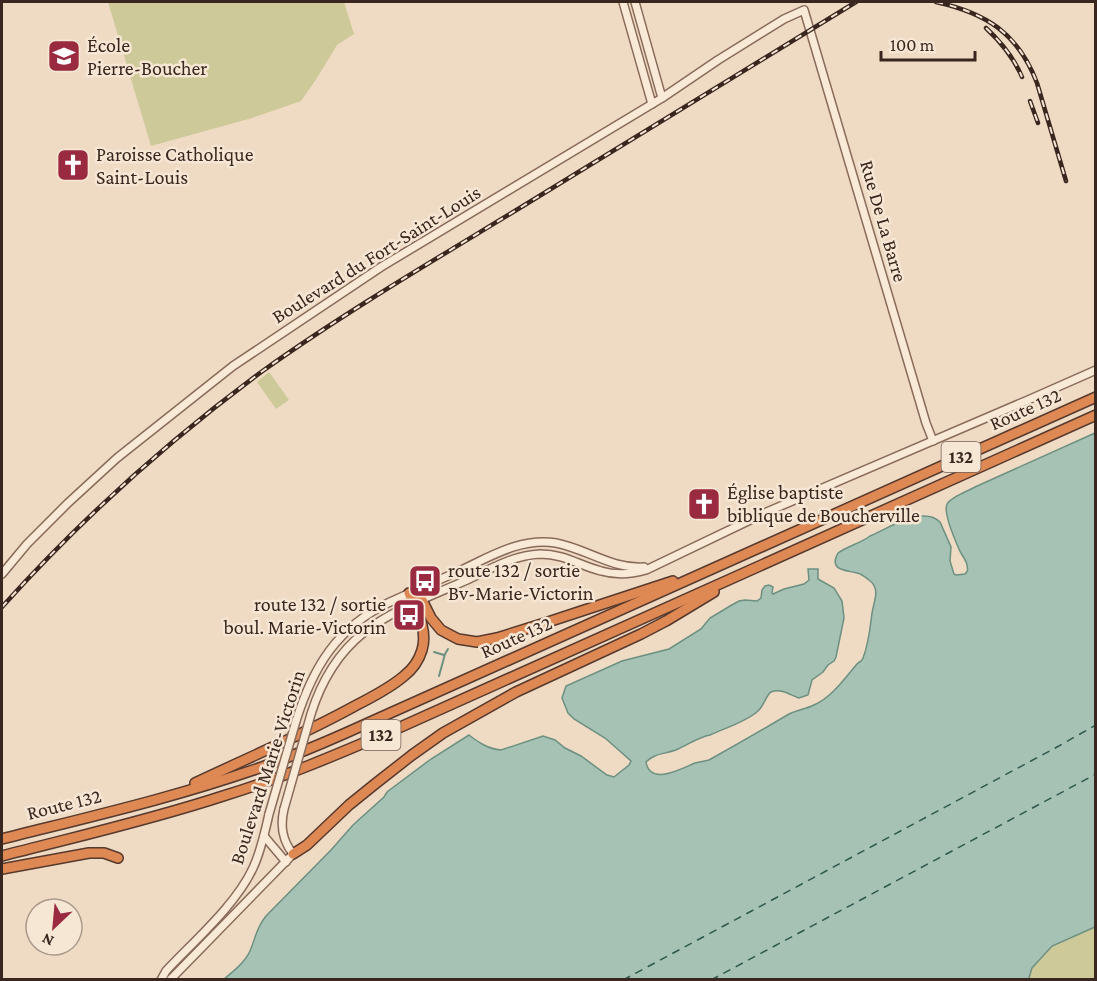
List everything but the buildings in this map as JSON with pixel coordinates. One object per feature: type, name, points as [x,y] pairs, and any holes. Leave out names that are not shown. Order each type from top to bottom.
[{"type":"highway","name":"Route 132","points":[[2,839],[171,795],[263,766],[324,742],[1095,397]]},
{"type":"highway","name":"Route 132","points":[[2,856],[190,807],[298,771],[1095,415]]},
{"type":"highway","points":[[417,602],[446,634],[464,641],[483,641],[718,566]]},
{"type":"highway","points":[[293,854],[375,784],[443,733],[516,692],[666,621],[745,572]]},
{"type":"highway","points":[[171,795],[312,729],[405,676],[418,660],[424,642],[423,626],[413,591]]},
{"type":"highway","points":[[2,869],[89,853],[104,853],[118,858]]},
{"type":"street","points":[[623,2],[652,104]]},
{"type":"street","points":[[634,2],[663,98]]},
{"type":"street","name":"Boulevard du Fort-Saint-Louis","points":[[2,574],[27,544],[117,458],[233,366],[381,267],[663,98],[718,60],[791,15],[804,10]]},
{"type":"street","name":"Rue De La Barre","points":[[804,10],[933,441]]},
{"type":"street","name":"Boulevard Marie-Victorin","points":[[170,980],[293,854],[282,832],[281,820],[320,689],[344,652],[378,622],[516,558],[530,555],[561,556],[599,571],[612,573],[641,571],[661,564],[769,511],[1095,370]]},
{"type":"street","name":"Boulevard Marie-Victorin","points":[[161,980],[166,971],[240,891],[253,867],[264,836],[296,721],[313,675],[339,639],[357,622],[374,610],[413,591],[509,548],[532,542],[560,544],[626,567],[661,564]]},
{"type":"street","points":[[264,836],[286,862]]},
{"type":"shaded area","points":[[108,2],[344,2],[354,34],[337,45],[301,101],[252,118],[151,146]]},
{"type":"shaded area","points":[[269,372],[289,400],[276,409],[257,382]]},
{"type":"shaded area","points":[[1095,433],[1095,927],[1052,946],[1032,968],[1030,979],[224,979],[248,955],[258,929],[266,916],[387,792],[431,759],[469,735],[488,747],[501,750],[543,736],[555,740],[607,775],[614,777],[631,761],[605,738],[568,713],[562,698],[566,686],[622,661],[669,649],[701,629],[710,618],[739,601],[757,601],[761,598],[765,586],[773,587],[773,594],[804,584],[809,580],[808,569],[818,569],[818,579],[834,588],[842,601],[844,618],[836,657],[823,672],[812,680],[808,695],[799,698],[782,691],[771,692],[760,709],[748,718],[678,749],[653,757],[646,762],[653,773],[667,774],[709,760],[789,714],[821,702],[862,660],[868,641],[876,595],[873,583],[865,577],[837,566],[835,559],[838,553],[906,520],[915,517],[933,517],[940,522],[951,547],[950,561],[954,574],[965,574],[968,570],[966,563],[948,520],[946,508],[949,501]]},
{"type":"shaded area","points":[[1095,927],[1095,979],[1030,980],[1032,969],[1052,946]]},
{"type":"waterway","points":[[439,676],[448,649]]},
{"type":"waterway","points":[[434,652],[444,655]]},
{"type":"ferry route","points":[[623,980],[1096,725]]},
{"type":"ferry route","points":[[711,980],[1096,774]]},
{"type":"railway","points":[[2,607],[32,574],[127,482],[194,424],[264,370],[392,286],[856,2]]},
{"type":"railway","points":[[936,2],[985,19],[1010,38],[1020,51],[1037,83],[1066,181]]},
{"type":"railway","points":[[986,28],[1007,51],[1022,77]]},
{"type":"railway","points":[[1030,101],[1038,123]]},
{"type":"place","name":"École Pierre-Boucher","points":[[64,56]]},
{"type":"place","name":"Paroisse Catholique Saint-Louis","points":[[73,165]]},
{"type":"place","name":"Église baptiste biblique de Boucherville","points":[[704,504]]},
{"type":"place","name":"route 132 / sortie Bv-Marie-Victorin","points":[[425,581]]},
{"type":"place","name":"route 132 / sortie boul. Marie-Victorin","points":[[409,615]]}]
